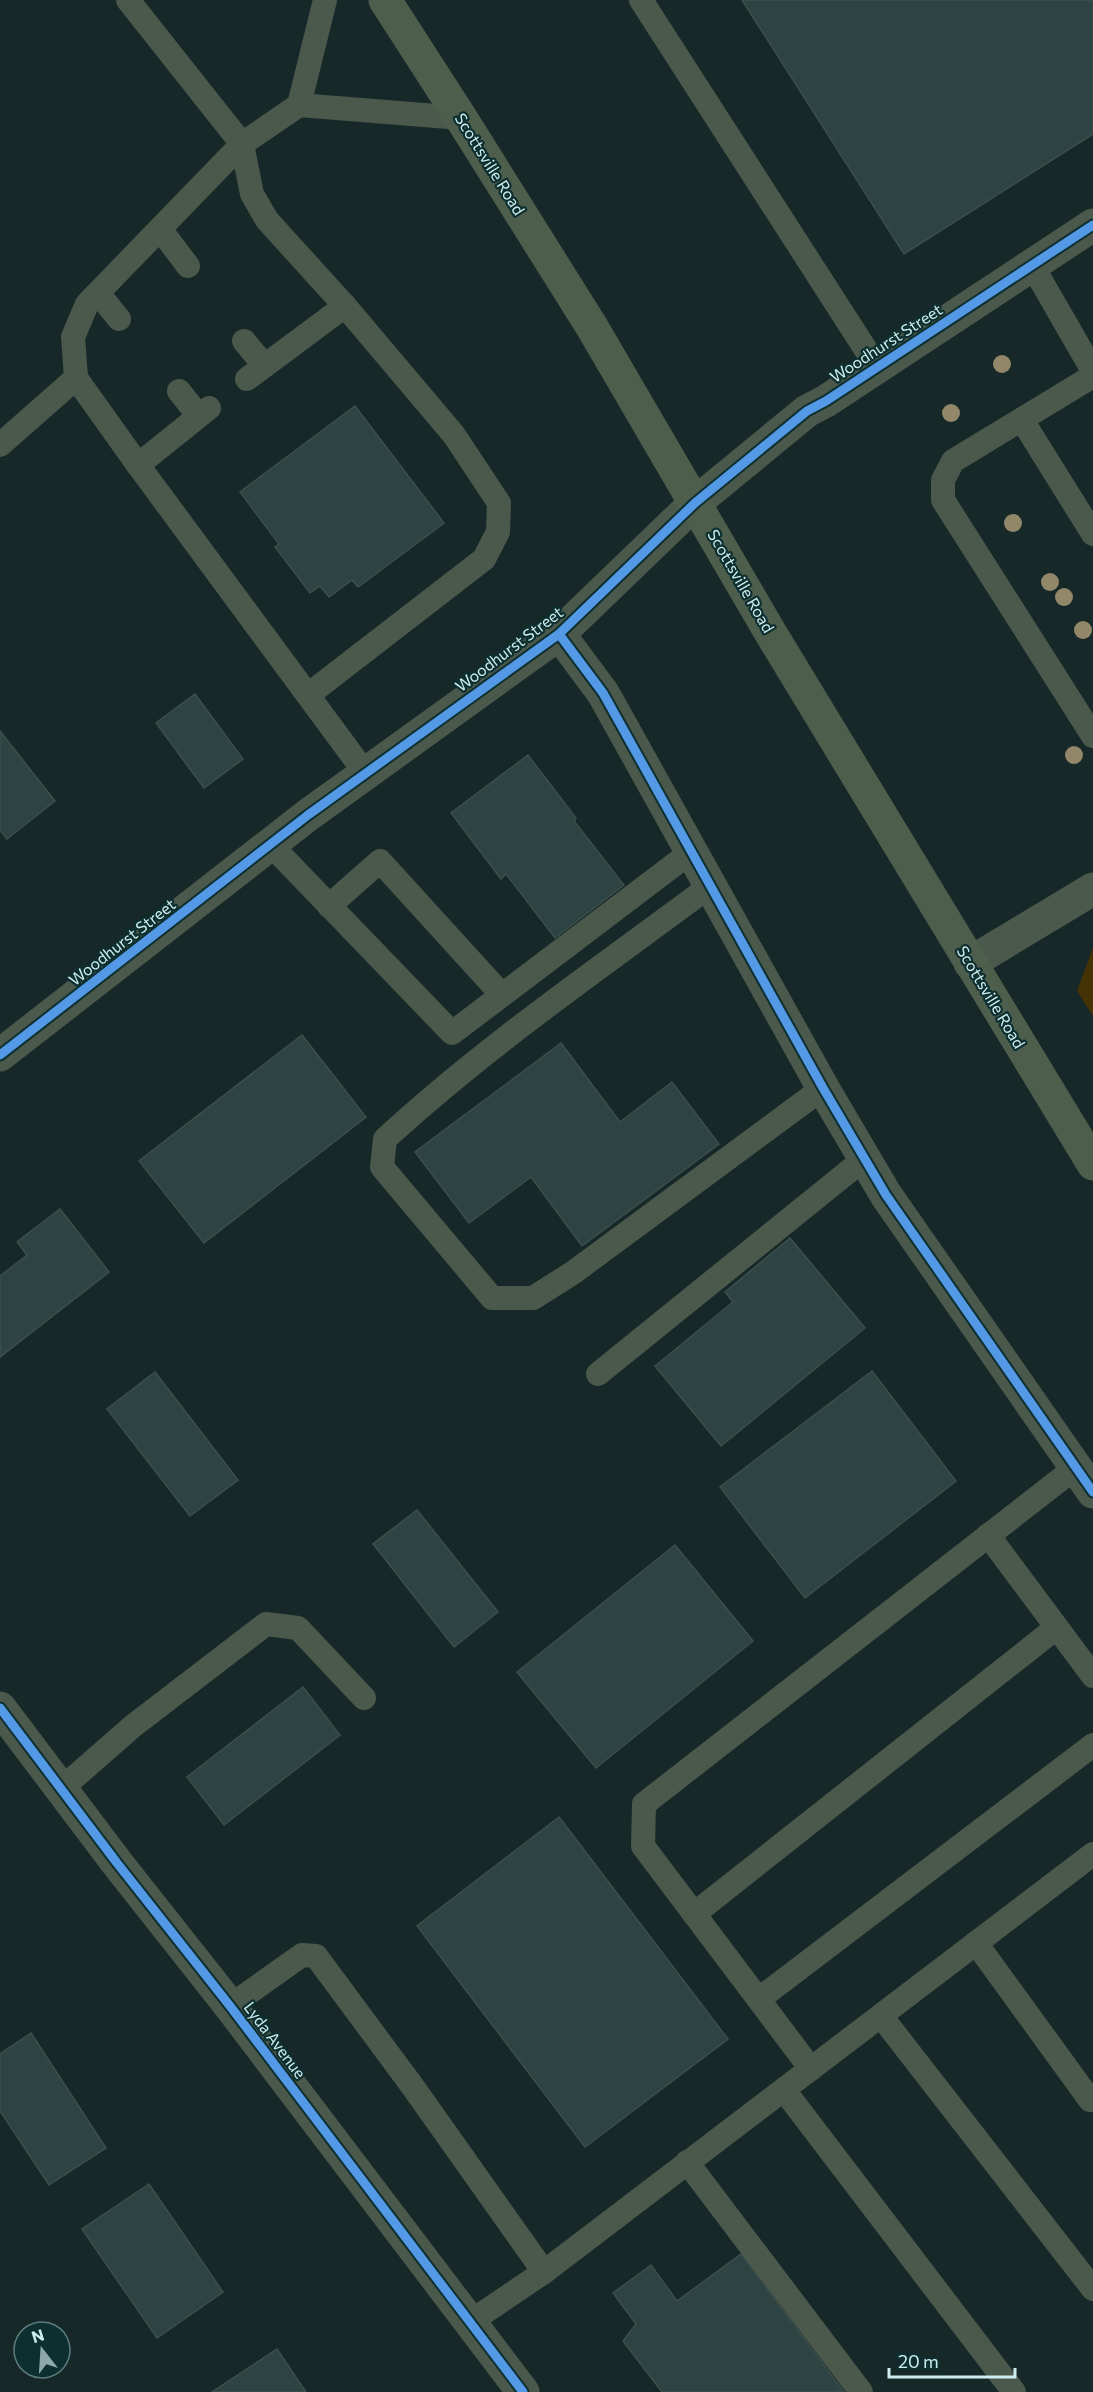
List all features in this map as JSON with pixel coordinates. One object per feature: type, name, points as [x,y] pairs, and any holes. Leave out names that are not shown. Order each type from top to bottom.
[{"type":"main road","name":"Scottsville Road","points":[[385,0],[592,327],[770,633],[1093,1164]]},
{"type":"street","name":"Woodhurst Street","points":[[3,1047],[366,774],[559,634],[695,502],[807,411],[1093,225]]},
{"type":"street","points":[[559,634],[603,693],[822,1088],[864,1159],[924,1252],[1084,1480]]},
{"type":"street","points":[[970,963],[1093,889]]},
{"type":"street","name":"Lyda Avenue","points":[[0,1708],[231,2006],[523,2392]]},
{"type":"lane","points":[[128,0],[242,144],[252,194],[267,220],[345,306],[454,435],[499,503],[498,532],[484,559],[308,695]]},
{"type":"lane","points":[[298,105],[325,0]]},
{"type":"lane","points":[[641,0],[877,367]]},
{"type":"lane","points":[[366,774],[76,378],[73,337],[87,304],[242,144],[298,105],[461,118]]},
{"type":"lane","points":[[160,229],[188,266]]},
{"type":"lane","points":[[1032,265],[1093,371]]},
{"type":"lane","points":[[98,293],[119,319]]},
{"type":"lane","points":[[244,340],[255,372],[345,306]]},
{"type":"lane","points":[[1093,376],[953,461],[943,480],[943,500],[1093,736]]},
{"type":"lane","points":[[0,445],[76,378]]},
{"type":"lane","points":[[138,465],[204,411],[179,391]]},
{"type":"lane","points":[[1022,420],[1093,534]]},
{"type":"lane","points":[[271,845],[452,1033],[691,852]]},
{"type":"lane","points":[[329,906],[380,861],[502,995]]},
{"type":"lane","points":[[710,886],[484,1053],[407,1118],[385,1139],[382,1167],[492,1298],[533,1298],[574,1272],[822,1088]]},
{"type":"lane","points":[[598,1374],[864,1159]]},
{"type":"lane","points":[[811,2069],[643,1846],[644,1804],[988,1535],[1084,1480]]},
{"type":"lane","points":[[988,1535],[1093,1676]]},
{"type":"lane","points":[[61,1789],[133,1726],[266,1624],[298,1628],[364,1698]]},
{"type":"lane","points":[[694,1914],[1056,1628]]},
{"type":"lane","points":[[759,2000],[1093,1744]]},
{"type":"lane","points":[[470,2322],[544,2272],[1093,1854]]},
{"type":"lane","points":[[976,1943],[1092,2101]]},
{"type":"lane","points":[[231,2006],[302,1955],[316,1956],[426,2104],[544,2272]]},
{"type":"lane","points":[[881,2016],[1093,2289]]},
{"type":"lane","points":[[784,2090],[1014,2392]]},
{"type":"lane","points":[[687,2162],[861,2392]]},
{"type":"shaded area","points":[[1093,948],[1093,1016],[1077,991]]},
{"type":"building","points":[[742,0],[1093,0],[1093,134],[904,254]]},
{"type":"building","points":[[355,406],[444,523],[358,587],[352,580],[329,597],[320,586],[310,593],[275,547],[279,544],[240,492]]},
{"type":"building","points":[[195,694],[243,759],[204,788],[156,723]]},
{"type":"building","points":[[0,731],[55,801],[7,839],[0,830]]},
{"type":"building","points":[[528,755],[576,818],[574,821],[624,885],[555,938],[506,874],[501,879],[451,813]]},
{"type":"building","points":[[302,1035],[366,1117],[204,1243],[139,1161]]},
{"type":"building","points":[[561,1043],[620,1122],[672,1082],[719,1144],[582,1246],[531,1177],[469,1223],[415,1152]]},
{"type":"building","points":[[60,1209],[109,1272],[0,1357],[0,1276],[27,1255],[17,1242]]},
{"type":"building","points":[[790,1238],[865,1328],[721,1446],[655,1366],[733,1302],[725,1292]]},
{"type":"building","points":[[872,1371],[956,1481],[805,1598],[720,1487]]},
{"type":"building","points":[[155,1372],[238,1480],[190,1516],[107,1409]]},
{"type":"building","points":[[417,1510],[498,1612],[454,1647],[373,1544]]},
{"type":"building","points":[[675,1545],[753,1641],[596,1768],[517,1672]]},
{"type":"building","points":[[303,1687],[340,1735],[224,1825],[187,1777]]},
{"type":"building","points":[[559,1817],[728,2039],[585,2147],[417,1926]]},
{"type":"building","points":[[31,2033],[106,2148],[49,2185],[0,2111],[0,2054]]},
{"type":"building","points":[[149,2184],[223,2292],[157,2338],[82,2229]]},
{"type":"building","points":[[741,2254],[844,2392],[662,2392],[623,2341],[636,2324],[613,2293],[651,2265],[677,2301]]},
{"type":"building","points":[[277,2349],[306,2392],[212,2392]]},
{"type":"cycle path","points":[[0,1055],[308,815],[559,634],[695,503],[807,411],[826,401],[1093,225]]},
{"type":"cycle path","points":[[559,634],[603,693],[823,1088],[886,1195],[1093,1492]]},
{"type":"cycle path","points":[[0,1708],[523,2392]]}]
